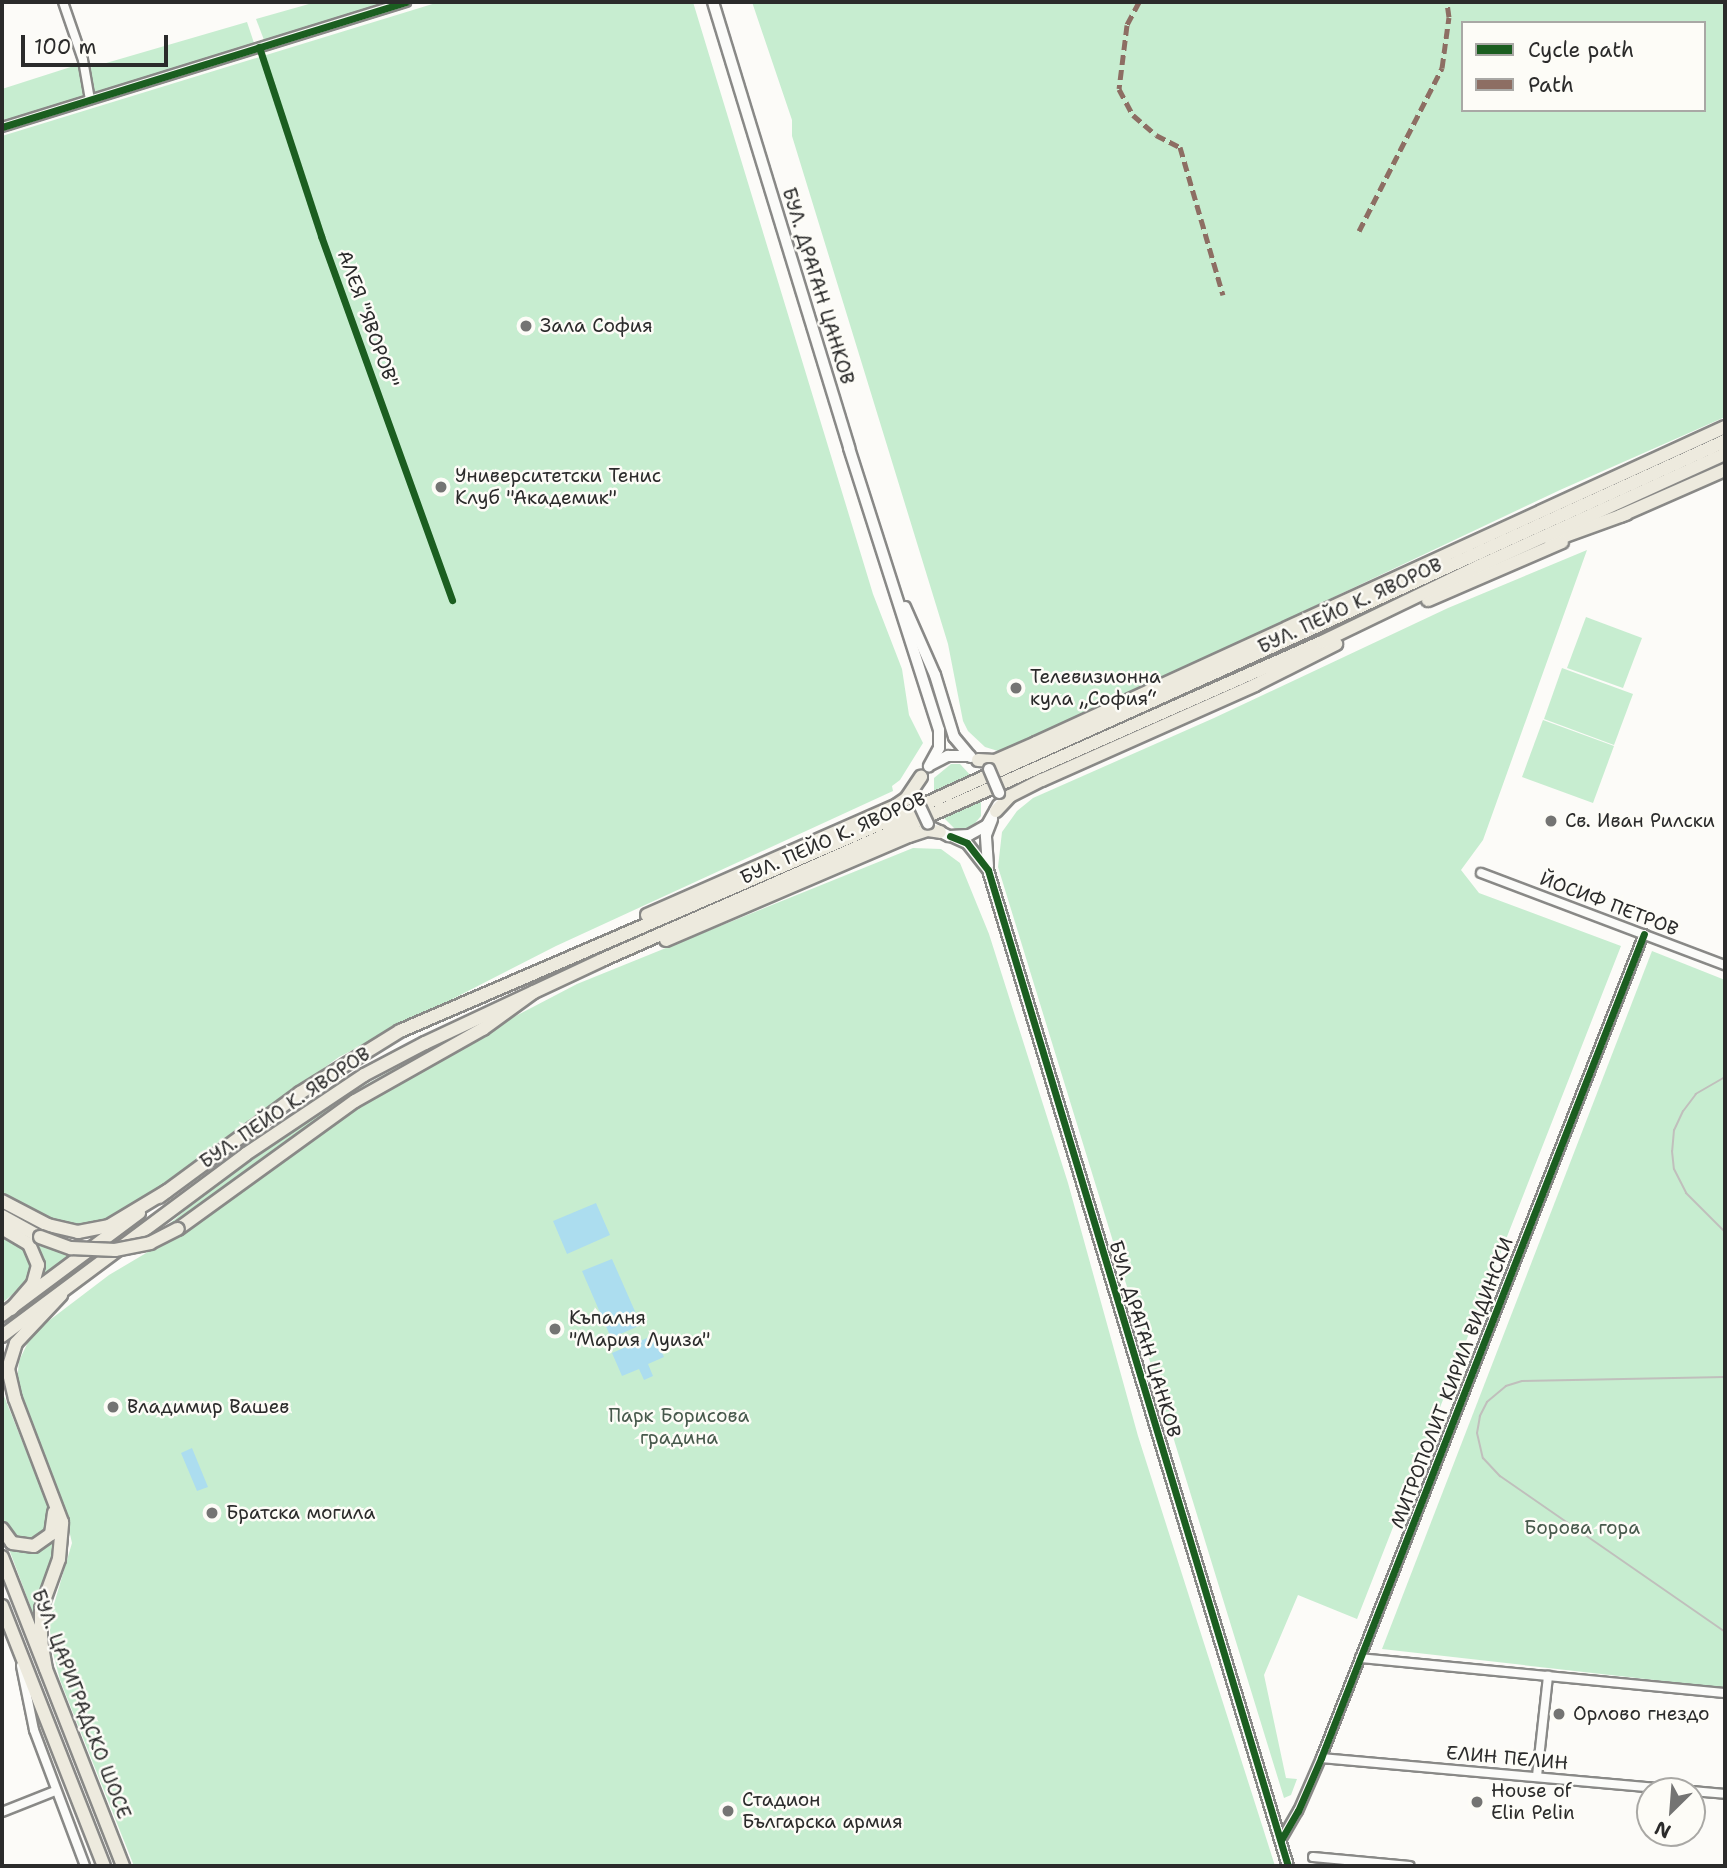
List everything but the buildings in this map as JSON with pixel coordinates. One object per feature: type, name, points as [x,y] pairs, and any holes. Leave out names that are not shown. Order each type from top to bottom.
[{"type":"main road","name":"БУЛ. ДРАГАН ЦАНКОВ","points":[[713,2],[939,730],[939,748],[929,766]]},
{"type":"main road","points":[[596,944],[620,928],[696,891],[897,805],[906,799],[929,766],[948,756],[997,761],[1725,427]]},
{"type":"main road","name":"БУЛ. ПЕЙО К. ЯВОРОВ","points":[[6,1312],[237,1137],[351,1058],[400,1031],[596,944],[910,811],[1725,441]]},
{"type":"main road","name":"БУЛ. ПЕЙО К. ЯВОРОВ","points":[[2,1336],[61,1295],[246,1154],[322,1102],[425,1043],[602,960],[1322,642],[1479,566],[1725,454]]},
{"type":"main road","points":[[1389,617],[1725,470]]},
{"type":"main road","points":[[1376,589],[1472,554],[1612,478]]},
{"type":"main road","points":[[602,960],[633,953],[732,914],[909,836],[928,831],[973,834],[1010,796],[1042,780],[1255,685],[1389,617],[1479,566],[1626,514]]},
{"type":"main road","name":"БУЛ. ДРАГАН ЦАНКОВ","points":[[891,579],[922,642],[954,737],[974,758]]},
{"type":"main road","points":[[974,758],[989,769],[999,793],[994,815]]},
{"type":"main road","points":[[921,777],[917,800],[928,824],[945,834]]},
{"type":"main road","points":[[2,1216],[40,1237],[71,1248],[115,1250],[150,1243],[178,1228],[355,1101],[483,1029],[534,992]]},
{"type":"main road","points":[[2,1201],[56,1228],[78,1232],[109,1226],[167,1191]]},
{"type":"main road","points":[[2,1228],[29,1244],[38,1265],[33,1284],[6,1312]]},
{"type":"main road","points":[[46,1669],[41,1642],[41,1609],[63,1539],[62,1522],[15,1399],[8,1370],[13,1350],[61,1295]]},
{"type":"main road","points":[[2,1381],[15,1399]]},
{"type":"main road","points":[[2,1529],[12,1542],[25,1547],[47,1539],[54,1526],[52,1494]]},
{"type":"main road","name":"БУЛ. ЦАРИГРАДСКО ШОСЕ","points":[[2,1557],[123,1866]]},
{"type":"main road","name":"БУЛ. ЦАРИГРАДСКО ШОСЕ","points":[[2,1606],[104,1866]]},
{"type":"street","points":[[63,2],[83,60],[90,99]]},
{"type":"street","points":[[2,127],[383,5],[406,2]]},
{"type":"street","name":"БУЛ. ДРАГАН ЦАНКОВ","points":[[994,815],[986,835],[988,870],[1288,1866]]},
{"type":"street","name":"БУЛ. ДРАГАН ЦАНКОВ","points":[[945,834],[967,843],[988,870]]},
{"type":"street","name":"ЙОСИФ ПЕТРОВ","points":[[1481,873],[1725,965]]},
{"type":"street","name":"МИТРОПОЛИТ КИРИЛ ВИДИНСКИ","points":[[1280,1840],[1298,1811],[1321,1758],[1644,934]]},
{"type":"street","name":"БУЛ. ЦАРИГРАДСКО ШОСЕ","points":[[15,1640],[34,1730],[85,1866]]},
{"type":"street","points":[[1360,1658],[1725,1693]]},
{"type":"street","points":[[1537,1776],[1548,1676]]},
{"type":"street","name":"ЕЛИН ПЕЛИН","points":[[1321,1758],[1636,1786]]},
{"type":"street","points":[[2,1812],[55,1791]]},
{"type":"street","name":"ЕЛИН ПЕЛИН","points":[[1706,1792],[1725,1794]]},
{"type":"street","points":[[1313,1857],[1410,1866]]},
{"type":"green space","points":[[316,2],[376,2],[378,6],[264,40],[256,19]]},
{"type":"green space","points":[[439,2],[693,2],[873,594],[902,669],[909,715],[923,743],[900,780],[892,786],[893,791],[556,946],[339,1057],[132,1207],[103,1223],[80,1227],[53,1221],[2,1194],[2,136]]},
{"type":"green space","points":[[752,2],[1725,2],[1725,417],[1560,490],[1099,708],[998,751],[985,747],[968,731],[963,721],[948,644],[792,136],[792,120]]},
{"type":"green space","points":[[247,22],[254,43],[94,94],[89,68]]},
{"type":"green space","points":[[80,64],[86,96],[2,122],[2,89]]},
{"type":"green space","points":[[1587,550],[1483,840],[1461,870],[1479,893],[1621,946],[1357,1619],[1298,1595],[1264,1675],[1286,1778],[1297,1779],[1291,1795],[1284,1798],[998,867],[1002,832],[1017,811],[1033,798],[1214,718],[1448,608]]},
{"type":"green space","points":[[1586,617],[1642,638],[1623,688],[1567,668]]},
{"type":"green space","points":[[1562,668],[1633,694],[1614,745],[1544,719]]},
{"type":"green space","points":[[1543,720],[1614,746],[1593,803],[1522,777]]},
{"type":"green space","points":[[951,764],[960,764],[972,777],[934,793],[934,778]]},
{"type":"green space","points":[[981,801],[981,816],[971,828],[956,830],[943,817]]},
{"type":"green space","name":"Парк Борисова градина","points":[[913,848],[941,849],[960,863],[989,934],[1068,1183],[1138,1436],[1275,1866],[134,1866],[60,1680],[52,1649],[49,1621],[72,1543],[65,1512],[17,1382],[19,1361],[29,1340],[38,1329],[109,1275],[185,1230],[372,1098],[508,1020],[577,984]]},
{"type":"green space","name":"Борова гора","points":[[1652,951],[1725,980],[1725,1688],[1382,1649]]},
{"type":"green space","points":[[422,1053],[425,1054],[331,1110],[186,1217],[169,1224],[202,1196],[328,1106]]},
{"type":"green space","points":[[2,1222],[47,1246],[72,1254],[43,1277],[42,1256],[34,1242]]},
{"type":"green space","points":[[2,1235],[26,1249],[32,1262],[29,1281],[2,1303]]},
{"type":"green space","points":[[2,1391],[50,1511],[47,1528],[31,1540],[14,1538],[2,1519]]},
{"type":"green space","points":[[55,1538],[54,1555],[38,1597],[34,1616],[9,1549],[38,1551]]},
{"type":"water","points":[[596,1203],[610,1235],[567,1254],[553,1221]]},
{"type":"water","points":[[612,1259],[641,1325],[611,1338],[582,1271]]},
{"type":"water","points":[[654,1335],[664,1357],[648,1364],[653,1376],[644,1380],[639,1369],[622,1376],[612,1353]]},
{"type":"water","points":[[192,1448],[208,1487],[197,1491],[181,1453]]},
{"type":"tram line","points":[[1725,1077],[1696,1094],[1683,1111],[1674,1130],[1672,1151],[1674,1169],[1686,1193],[1725,1232]]},
{"type":"tram line","points":[[1725,1377],[1522,1381],[1506,1386],[1487,1402],[1480,1416],[1477,1433],[1483,1458],[1500,1476],[1725,1632]]},
{"type":"marked path","points":[[1139,2],[1127,25],[1119,89],[1133,115],[1156,135],[1180,147],[1223,295]]},
{"type":"marked path","points":[[1359,231],[1442,68],[1449,17],[1447,2]]},
{"type":"cycle path","points":[[2,127],[406,2]]},
{"type":"cycle path","name":"АЛЕЯ \"ЯВОРОВ\"","points":[[259,47],[321,236],[452,600]]},
{"type":"cycle path","points":[[950,836],[967,843],[988,870],[1288,1866]]},
{"type":"cycle path","points":[[1281,1840],[1298,1811],[1321,1758],[1644,934]]},
{"type":"place","name":"Зала София","points":[[526,326]]},
{"type":"place","name":"Университетски Тенис Клуб \"Академик\"","points":[[441,487]]},
{"type":"place","name":"Телевизионна кула „София“","points":[[1016,688]]},
{"type":"place","name":"Св. Иван Рилски","points":[[1551,821]]},
{"type":"place","name":"Къпалня \"Мария Луиза\"","points":[[555,1329]]},
{"type":"place","name":"Владимир Вашев","points":[[113,1407]]},
{"type":"place","name":"Братска могила","points":[[212,1513]]},
{"type":"place","name":"Орлово гнездо","points":[[1559,1714]]},
{"type":"place","name":"House of Elin Pelin","points":[[1477,1802]]},
{"type":"place","name":"Стадион Българска армия","points":[[728,1811]]}]
